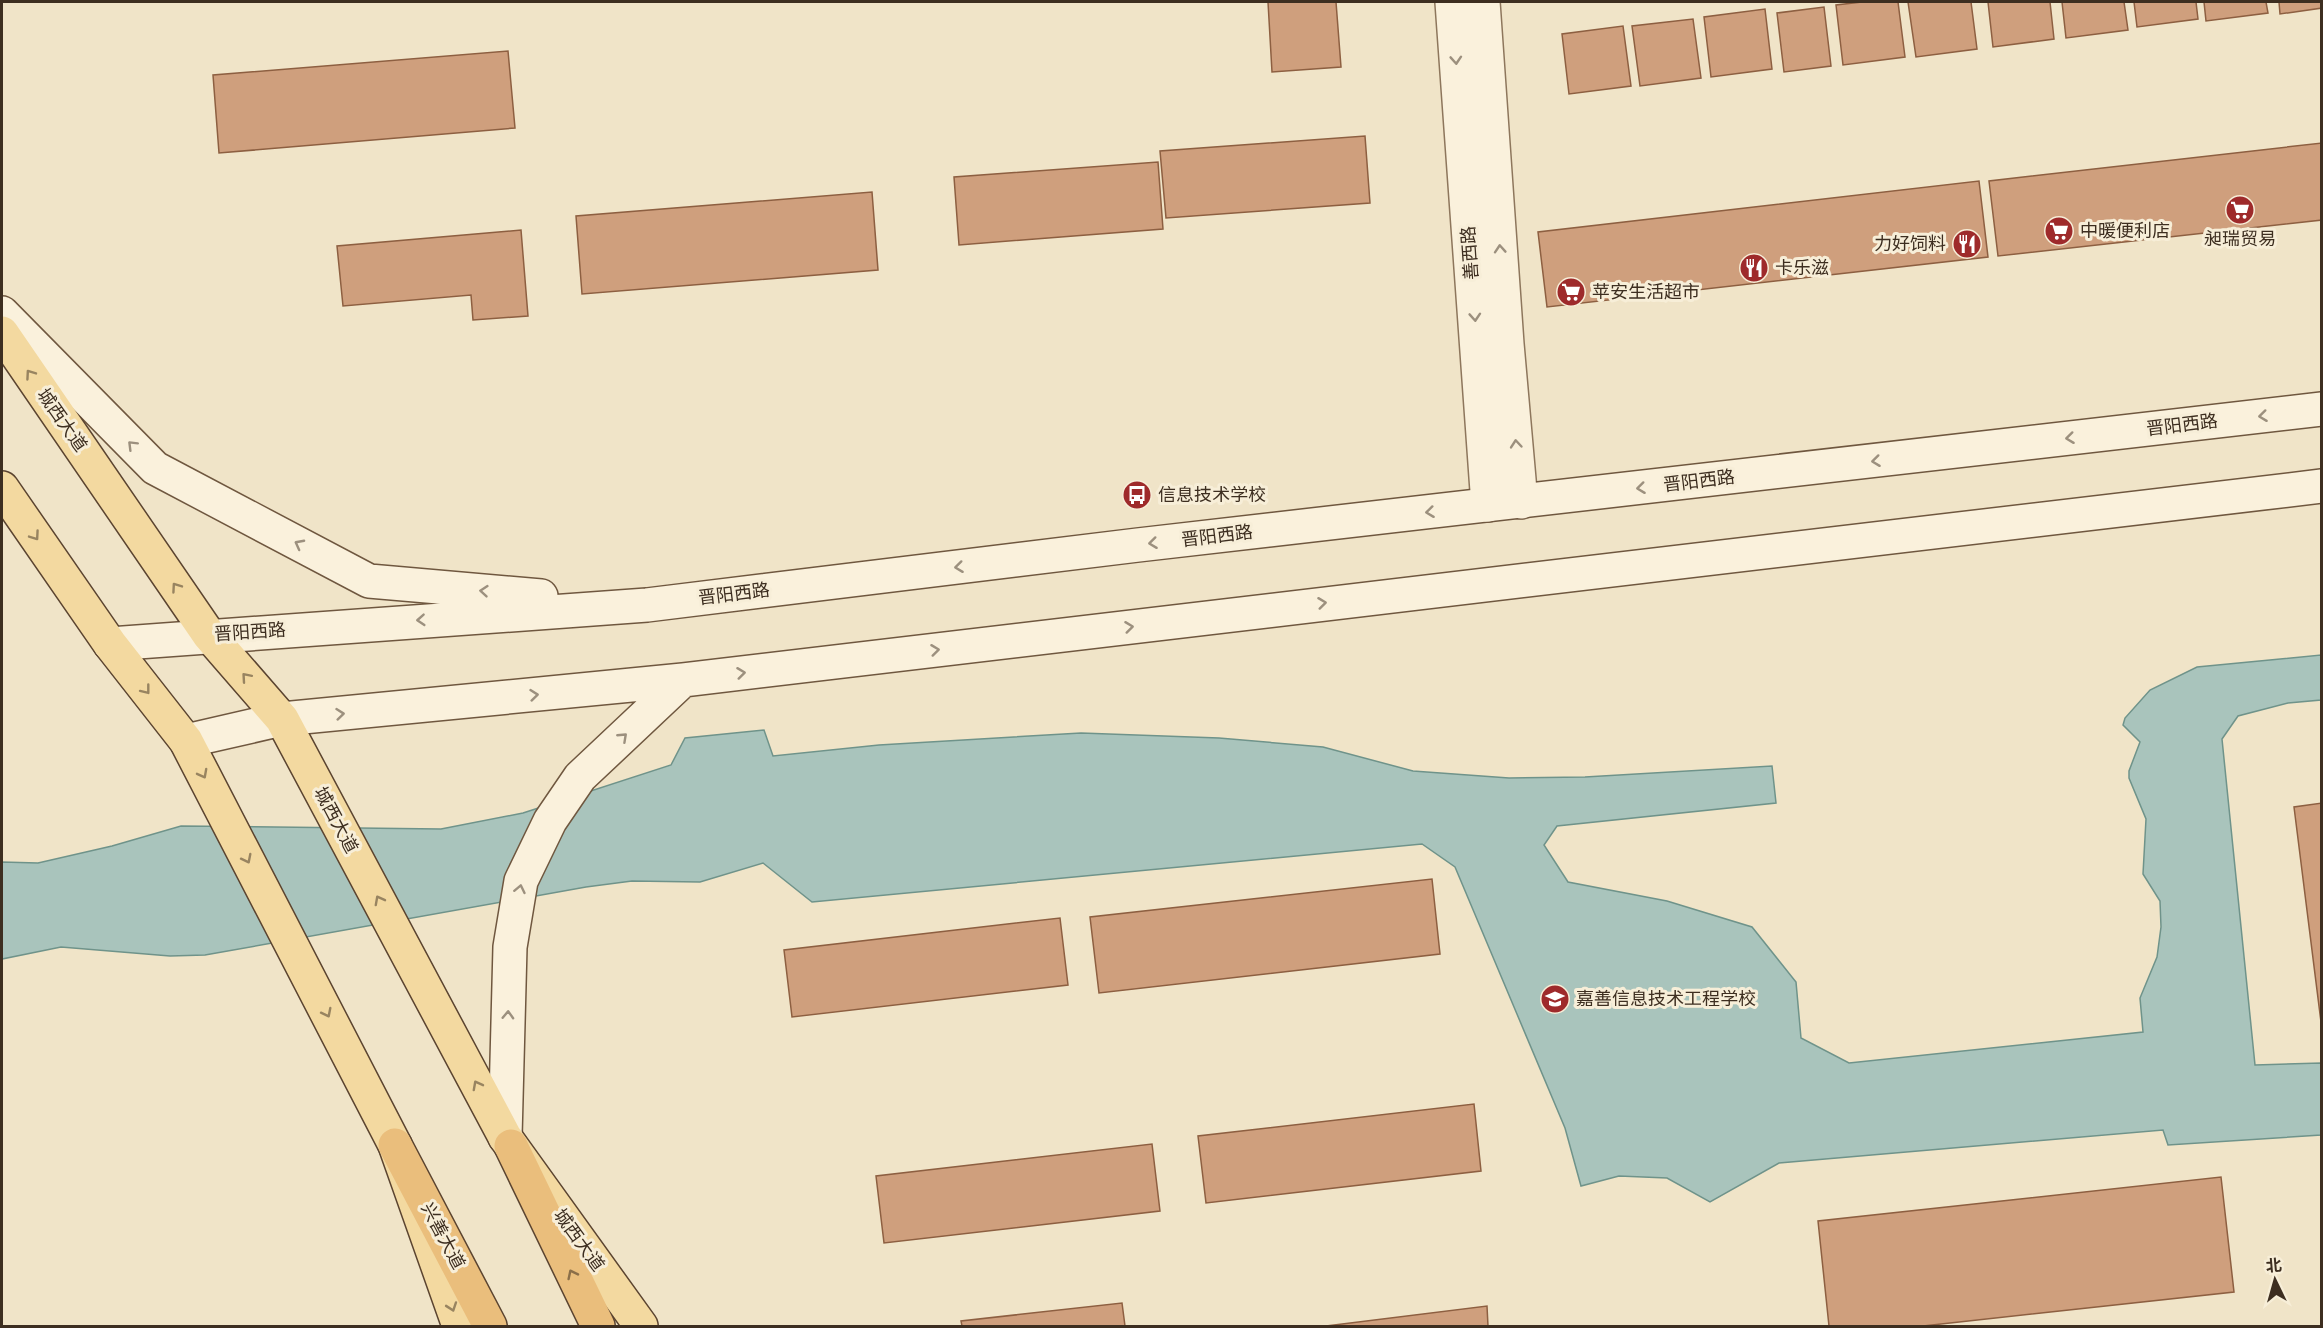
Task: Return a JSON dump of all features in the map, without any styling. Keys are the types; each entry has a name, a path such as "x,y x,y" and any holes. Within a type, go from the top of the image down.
{"highway":[{"path":"508,1141 598,1326"},
{"name":"兴善大道","path":"395,1145 490,1326"}],"main road":[{"name":"善西路","path":"1452,2 1488,505"},
{"name":"善西路","path":"1483,2 1507,344 1521,502"},
{"path":"2,313 155,468 369,581 647,605"},
{"name":"城西大道","path":"2,333 209,635 282,720 508,1141 641,1326"},
{"name":"晋阳西路","path":"110,644 209,635 647,605 2322,409"},
{"path":"186,741 282,720 683,680 2322,486"},
{"path":"2,488 110,644 186,741 395,1145 459,1326"},
{"path":"508,1141 510,946 521,881 550,821 580,777 683,680"}],"water":[{"path":"2321,655 2321,700 2288,703 2238,716 2222,739 2255,1065 2321,1063 2321,1135 2168,1145 2163,1130 1779,1163 1710,1202 1667,1178 1619,1176 1581,1186 1565,1128 1455,867 1422,844 812,902 763,863 700,882 632,881 586,887 205,955 170,956 61,947 2,959 2,862 38,863 112,846 181,826 441,829 523,813 671,765 685,738 764,730 773,756 879,745 1081,733 1219,738 1323,747 1413,771 1509,778 1585,777 1772,766 1776,803 1557,826 1544,845 1568,882 1667,901 1752,927 1796,982 1801,1038 1849,1063 2143,1032 2140,998 2157,957 2161,927 2160,901 2143,874 2146,819 2129,778 2129,771 2140,742 2123,725 2125,718 2150,690 2197,667"}],"building":[{"path":"1268,2 1336,2 1341,67 1272,72"},
{"path":"1898,2 1905,57 1843,65 1836,5"},
{"path":"1908,2 1971,2 1977,49 1916,57"},
{"path":"1988,2 2050,2 2054,39 1993,47"},
{"path":"2062,2 2124,2 2128,30 2066,38"},
{"path":"2134,2 2196,2 2198,19 2137,27"},
{"path":"2204,2 2266,2 2268,13 2206,21"},
{"path":"2279,2 2322,2 2322,8 2280,14"},
{"path":"1824,7 1831,66 1784,72 1777,13"},
{"path":"1765,9 1772,69 1711,77 1704,17"},
{"path":"1693,19 1701,78 1640,86 1632,26"},
{"path":"1623,26 1631,86 1569,94 1562,34"},
{"path":"508,51 515,128 219,153 213,75"},
{"path":"1365,136 1370,203 1166,218 1160,151"},
{"path":"2322,143 2322,220 1998,256 1989,181"},
{"path":"1158,162 1163,229 959,245 954,177"},
{"path":"1979,181 1988,257 1547,307 1538,232"},
{"path":"872,192 878,270 582,294 576,216"},
{"path":"521,230 528,316 473,320 471,295 343,306 337,246"},
{"path":"2322,803 2322,1030 2294,807"},
{"path":"1432,879 1440,954 1099,993 1090,917"},
{"path":"1060,918 1068,985 792,1017 784,950"},
{"path":"1474,1104 1481,1171 1206,1203 1198,1136"},
{"path":"1152,1144 1160,1211 884,1243 876,1176"},
{"path":"2221,1177 2234,1292 1923,1326 1829,1326 1818,1221"},
{"path":"1122,1303 1125,1326 962,1326 961,1321"},
{"path":"1487,1306 1488,1326 1326,1326"}],"place":[{"name":"昶瑞贸易","path":"2240,210"},
{"name":"中暖便利店","path":"2059,231"},
{"name":"力好饲料","path":"1967,244"},
{"name":"卡乐滋","path":"1754,268"},
{"name":"苹安生活超市","path":"1571,292"},
{"name":"信息技术学校","path":"1137,495"},
{"name":"嘉善信息技术工程学校","path":"1555,999"}]}
